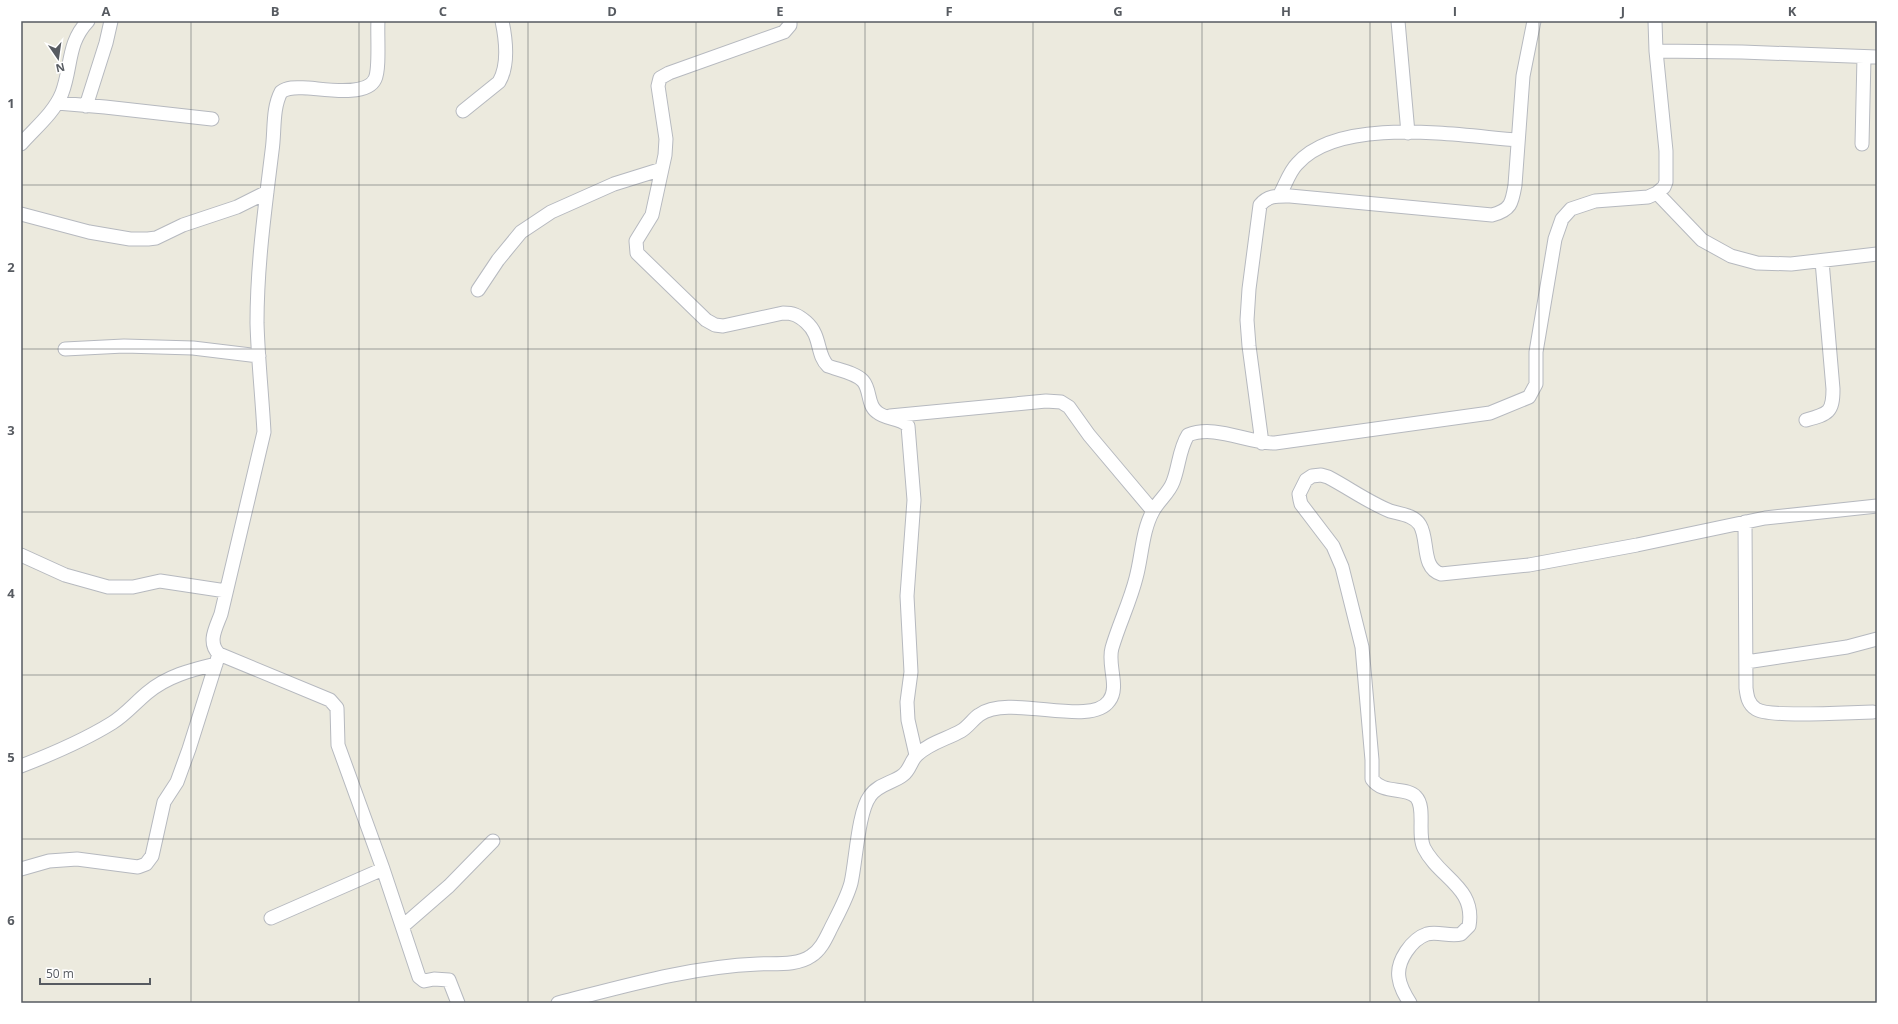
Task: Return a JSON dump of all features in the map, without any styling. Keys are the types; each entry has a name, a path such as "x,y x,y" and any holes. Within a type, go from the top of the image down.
{"street":[{"path":"21,144 57,103 62,93 68,73 74,42 88,21"},
{"path":"86,106 106,43 111,21"},
{"path":"21,868 49,861 77,859 138,867 149,861 152,856 164,802 177,782 218,659 214,646 213,635 221,614 240,528 263,439 257,322 262,224 277,103 281,92 294,88 357,90 365,89 372,84 376,79 378,21"},
{"path":"463,111 499,82 503,76 505,66 505,33 502,21"},
{"path":"790,21 790,25 784,32 669,73 660,78 658,86 666,139 662,169 652,215 636,241 636,253 706,320 716,325 723,326 783,313 792,313 800,316 816,333 824,363 862,380 866,386 872,408 878,414 906,423 908,426 914,500 907,596 911,672 907,702 908,720 916,755"},
{"path":"1398,21 1408,133"},
{"path":"1262,443 1247,320 1249,289 1260,206 1269,198 1280,196 1492,215 1502,212 1509,207 1513,199 1523,76 1534,21"},
{"path":"558,1003 674,973 721,966 790,962 807,959 814,954 827,936 850,885 863,811 867,801 871,794 878,788 905,773 916,755 930,746 964,729 980,714 994,709 1012,707 1083,712 1099,709 1110,701 1114,689 1110,658 1111,650 1128,606 1137,576 1144,535 1153,511 1172,484 1184,443 1188,435 1203,431 1262,443 1275,442 1490,413 1529,397 1536,384 1536,352 1555,239 1562,219 1571,209 1595,201 1648,197 1657,193 1664,187 1667,174 1656,51 1655,21"},
{"path":"1656,51 1742,52 1871,57 1862,144"},
{"path":"57,103 212,119"},
{"path":"1280,196 1297,164 1312,152 1349,136 1382,132 1518,140"},
{"path":"478,290 498,260 521,232 551,212 614,184 662,169"},
{"path":"21,214 89,232 130,239 148,239 156,238 183,225 237,207 267,192"},
{"path":"1657,193 1702,240 1731,256 1757,263 1791,264 1877,254"},
{"path":"1806,420 1823,416 1831,409 1833,404 1834,389 1822,260"},
{"path":"65,349 124,346 193,348 259,356"},
{"path":"886,416 1046,401 1061,402 1069,408 1089,435 1153,511"},
{"path":"1410,1003 1405,996 1399,977 1406,952 1412,943 1427,934 1461,934 1469,926 1469,904 1465,895 1436,865 1423,847 1420,836 1419,804 1416,796 1385,789 1372,779 1372,760 1362,647 1342,567 1333,546 1301,504 1299,494 1306,480 1312,476 1321,475 1328,477 1373,504 1414,519 1421,528 1430,566 1436,572 1441,574 1529,565 1637,545 1765,518 1877,506"},
{"path":"1745,522 1746,688 1750,704 1757,710 1774,714 1873,712"},
{"path":"21,554 65,575 108,586 130,587 160,581 226,591"},
{"path":"1746,662 1847,647 1877,639"},
{"path":"21,766 58,752 114,723 147,693 163,682 218,659 330,700 338,708 338,745 403,926 420,980 449,980 458,1003"},
{"path":"403,926 449,886 493,841"},
{"path":"270,918 383,869"}]}
